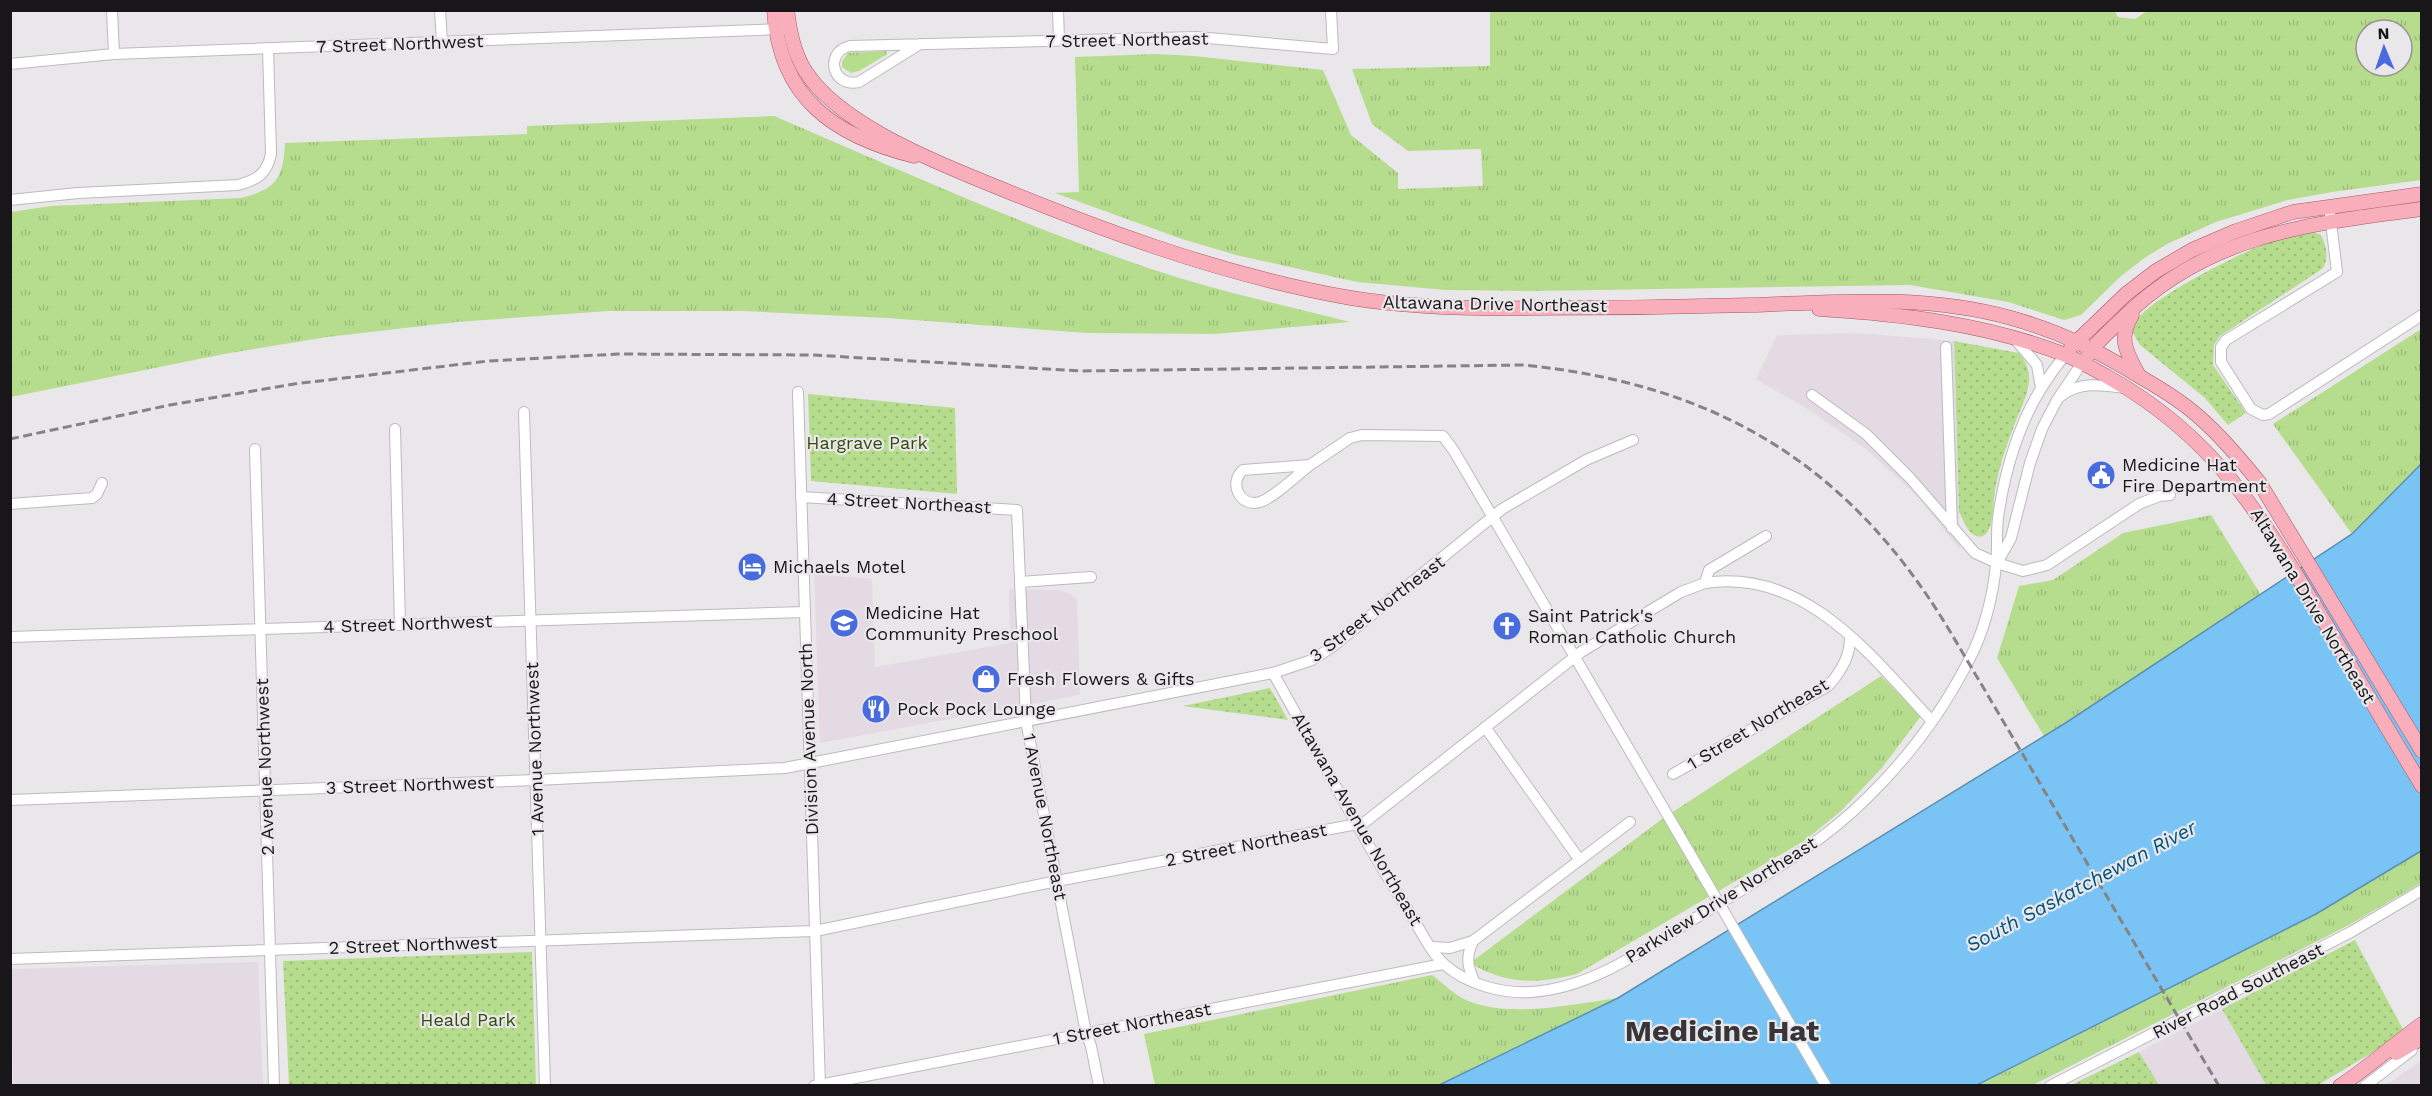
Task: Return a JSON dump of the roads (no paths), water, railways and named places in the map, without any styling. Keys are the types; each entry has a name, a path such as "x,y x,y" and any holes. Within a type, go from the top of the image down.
{"main road":[{"path":"774,10 775,29"},
{"path":"787,10 790,29"},
{"name":"Altawana Drive Northeast","path":"775,29 784,64 802,94 825,117 870,143 936,162 1041,205 1169,251 1269,281 1353,298 1433,306 1524,308 1904,300 1959,306 2011,318 2076,340 2139,376 2195,413 2228,445 2259,482 2421,752"},
{"name":"Altawana Drive Northeast","path":"790,29 799,58 818,88 844,111 936,162"},
{"name":"Parkview Drive Northeast","path":"2065,355 2076,340 2126,294 2156,271 2192,250 2236,231 2293,212 2421,194"},
{"name":"Parkview Drive Northeast","path":"2082,363 2093,348 2138,303 2175,274 2208,257 2247,242 2331,222 2421,209"},
{"path":"2138,303 2125,326 2123,340 2139,376"},
{"name":"Altawana Drive Northeast","path":"1754,304 1902,317 2014,338 2082,363 2155,407 2214,459 2271,532 2421,786"},
{"path":"2340,1086 2367,1068 2421,1024"},
{"path":"2367,1068 2421,1040"}],"street":[{"path":"112,10 114,54"},
{"path":"441,10 442,42"},
{"path":"1058,10 1059,40"},
{"name":"7 Street Northeast","path":"920,44 859,82 847,83 838,77 833,67 836,56 845,48 920,44 1197,37 1333,49 1331,10"},
{"name":"7 Street Northwest","path":"10,64 114,54 790,29"},
{"path":"10,200 78,193 237,185 252,181 263,174 269,165 271,154 268,48"},
{"path":"2329,206 2337,272 2226,340 2221,347 2221,362 2251,409 2263,415 2269,414 2421,315"},
{"path":"2014,338 2037,365 2041,388"},
{"path":"1946,347 1952,528"},
{"name":"Parkview Drive Northeast","path":"1443,964 1474,981 1498,989 1531,993 1575,984 1621,962 1777,869 1814,843 1867,798 1932,721 1962,674 1978,639 1997,563 1998,514 2010,461 2024,423 2041,388 2065,355"},
{"name":"Parkview Drive Northeast","path":"1997,563 2011,538 2030,463 2042,429 2056,400 2082,363"},
{"path":"2056,400 2068,390 2080,386 2095,384 2128,389"},
{"name":"Division Avenue North","path":"798,392 820,1085"},
{"path":"1812,395 1866,434 1910,478 1975,553 2023,571 2048,565 2139,504 2159,496 2170,495"},
{"name":"1 Avenue Northwest","path":"524,412 545,1086"},
{"path":"394,429 400,625"},
{"path":"1310,465 1243,470 1235,481 1240,497 1253,504 1263,501 1350,438 1362,435 1443,436 1454,451 1826,1086"},
{"name":"3 Street Northeast","path":"809,764 1273,673 1312,660 1502,509 1586,460 1633,440"},
{"name":"2 Avenue Northwest","path":"255,449 274,1086"},
{"path":"10,504 92,498 98,494 102,483"},
{"name":"4 Street Northeast","path":"801,497 1017,510"},
{"name":"1 Avenue Northeast","path":"1017,510 1026,721 1086,1033 1099,1086"},
{"name":"2 Street Northeast","path":"815,931 1057,881 1365,822 1574,657 1681,592 1705,583 1709,570 1766,536"},
{"path":"1020,582 1090,577"},
{"path":"1705,583 1746,582 1776,589 1836,622 1932,721"},
{"name":"4 Street Northwest","path":"10,637 805,612"},
{"name":"1 Street Northeast","path":"1673,774 1827,686 1842,669 1850,648 1850,638"},
{"name":"Altawana Avenue Northeast","path":"1273,673 1357,824 1443,964"},
{"path":"1485,727 1579,859"},
{"name":"3 Street Northwest","path":"10,800 764,770 809,764"},
{"path":"1432,947 1450,948 1473,941 1630,822"},
{"name":"River Road Southeast","path":"2050,1086 2341,938 2421,890"},
{"name":"2 Street Northwest","path":"10,958 815,931"},
{"path":"1473,941 1468,952 1467,964 1474,981"},
{"name":"1 Street Northeast","path":"814,1086 1443,964"},
{"path":"2365,1086 2421,1040"}],"water":[{"name":"South Saskatchewan River","path":"2421,464 2421,851 2316,914 1977,1085 1437,1086 1618,998 2067,722 2352,534"}],"railway":[{"path":"10,439 170,405 294,384 488,361 618,354 813,355 1081,371 1523,365 1592,375 1656,391 1715,413 1770,442 1820,477 1866,520 1909,570 1948,628 2219,1086"}],"place":[{"name":"Medicine Hat Fire Department","path":"2101,475"},
{"name":"Michaels Motel","path":"752,567"},
{"name":"Medicine Hat Community Preschool","path":"844,623"},
{"name":"Saint Patrick's Roman Catholic Church","path":"1507,626"},
{"name":"Fresh Flowers & Gifts","path":"986,679"},
{"name":"Pock Pock Lounge","path":"876,709"}],"district":[{"name":"Medicine Hat","path":"1722,1031"}],"park label":[{"name":"Hargrave Park","path":"867,443"},
{"name":"Heald Park","path":"468,1020"}]}
